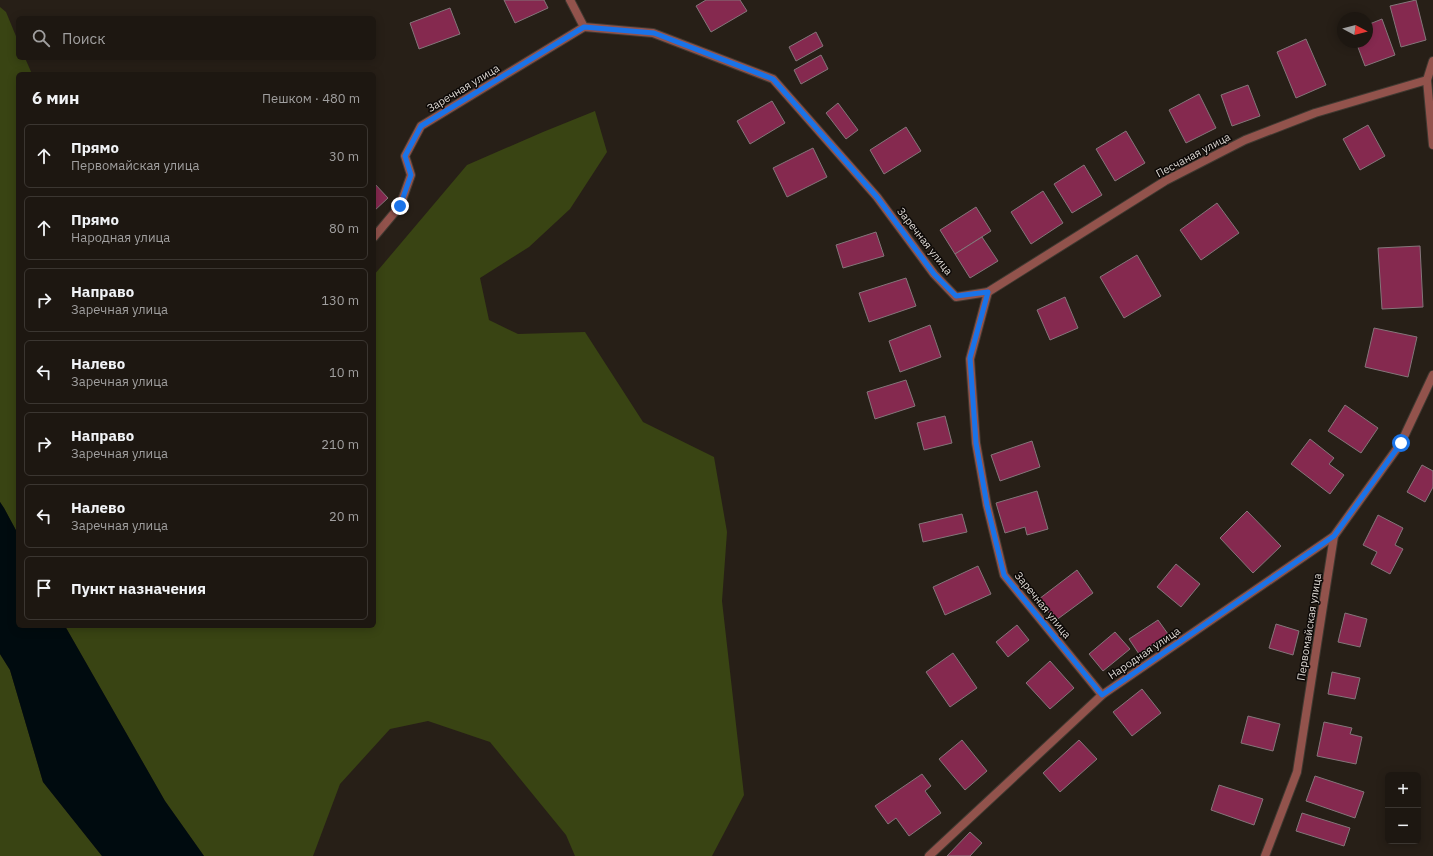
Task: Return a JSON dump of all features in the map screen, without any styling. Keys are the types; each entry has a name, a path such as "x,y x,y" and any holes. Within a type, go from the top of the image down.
{"street":[{"path":"570,0 584,27"},
{"name":"Заречная улица","path":"376,235 400,206 411,175 405,156 421,126 584,27 654,33 773,79 877,197 934,274 956,296 988,292 970,358 976,443 987,505 1004,575 1102,695"},
{"path":"1433,61 1427,80 1433,145"},
{"name":"Песчаная улица","path":"988,292 1165,181 1245,140 1315,113 1427,80"},
{"name":"Первомайская улица","path":"1265,856 1297,772 1334,536 1401,443 1433,375"},
{"name":"Народная улица","path":"929,856 1102,695 1334,536"}],"green space":[{"path":"0,7 6,12 16,36 16,60 26,60 31,72 16,72 16,530 0,502"},
{"path":"595,111 607,152 570,209 529,247 480,278 489,320 518,334 585,332 643,422 714,457 727,532 722,601 744,795 712,856 575,856 566,835 490,742 428,721 390,729 340,784 313,856 204,856 165,801 66,628 376,628 376,273 467,165"},
{"path":"0,654 10,670 43,782 102,856 0,856"}],"shaded area":[{"path":"0,502 16,530 16,628 66,628 165,801 204,856 102,856 43,782 10,670 0,654"}],"building":[{"path":"504,0 544,0 548,8 515,23"},
{"path":"706,0 740,0 747,11 711,32 696,6"},
{"path":"1416,0 1426,40 1401,47 1390,6"},
{"path":"450,8 460,34 419,49 410,23"},
{"path":"1382,19 1395,55 1365,66 1358,48 1373,48 1373,23"},
{"path":"816,32 823,46 796,61 789,47"},
{"path":"1306,39 1326,85 1296,98 1277,52"},
{"path":"821,55 828,69 801,84 794,70"},
{"path":"1248,85 1260,116 1232,126 1221,95"},
{"path":"1199,94 1216,128 1186,143 1169,110"},
{"path":"772,101 785,123 750,144 737,121"},
{"path":"838,103 858,130 846,139 826,113"},
{"path":"1368,125 1385,156 1360,170 1343,139"},
{"path":"906,127 921,151 884,174 870,150"},
{"path":"1126,131 1145,163 1115,181 1096,149"},
{"path":"813,148 827,177 787,197 773,168"},
{"path":"1084,165 1102,195 1072,213 1054,184"},
{"path":"376,185 388,198 376,209"},
{"path":"1043,191 1063,223 1031,244 1011,212"},
{"path":"1217,203 1239,233 1201,260 1180,230"},
{"path":"976,207 991,231 955,254 940,230"},
{"path":"876,232 884,256 843,268 836,245"},
{"path":"982,237 998,261 970,278 955,254"},
{"path":"1420,246 1423,307 1382,309 1378,248"},
{"path":"1137,255 1161,296 1124,318 1100,277"},
{"path":"906,278 916,306 869,322 859,293"},
{"path":"1065,297 1078,328 1050,340 1037,310"},
{"path":"930,325 941,357 900,372 889,341"},
{"path":"1374,328 1417,337 1408,377 1365,367"},
{"path":"906,380 915,406 875,419 867,392"},
{"path":"1345,405 1378,428 1361,453 1328,431"},
{"path":"945,416 952,443 924,450 917,423"},
{"path":"1310,439 1334,458 1329,464 1344,475 1330,494 1291,464"},
{"path":"1032,441 1040,467 1000,481 991,455"},
{"path":"1422,465 1433,471 1433,487 1425,502 1407,492"},
{"path":"1037,491 1048,529 1027,535 1025,527 1005,533 996,503"},
{"path":"1247,511 1281,546 1253,573 1220,538"},
{"path":"962,514 967,532 923,542 919,524"},
{"path":"1378,515 1403,528 1395,545 1403,549 1390,574 1371,564 1377,552 1363,545"},
{"path":"1176,564 1200,584 1181,607 1157,587"},
{"path":"978,566 991,594 945,615 933,587"},
{"path":"1077,570 1093,593 1055,621 1039,599"},
{"path":"1345,613 1367,619 1360,647 1338,642"},
{"path":"1158,620 1168,634 1139,654 1129,639"},
{"path":"1276,624 1299,631 1293,655 1269,648"},
{"path":"1017,625 1029,640 1008,657 996,642"},
{"path":"1115,632 1130,649 1103,671 1089,654"},
{"path":"953,653 977,688 950,707 926,672"},
{"path":"1050,661 1074,688 1050,709 1026,683"},
{"path":"1332,672 1360,678 1355,699 1328,694"},
{"path":"1142,689 1161,713 1132,736 1113,712"},
{"path":"1248,716 1280,724 1273,751 1241,743"},
{"path":"1324,722 1352,728 1350,734 1362,737 1356,764 1317,756"},
{"path":"962,740 987,771 965,790 939,759"},
{"path":"1079,740 1097,759 1060,792 1043,773"},
{"path":"922,774 931,786 925,791 941,813 909,836 896,818 888,824 875,806"},
{"path":"1315,776 1364,792 1355,818 1306,801"},
{"path":"1219,785 1263,799 1254,825 1211,810"},
{"path":"1302,813 1350,828 1344,846 1296,831"},
{"path":"970,832 982,843 970,856 947,856"}],"route":[{"path":"400,206 411,175 405,156 421,126 584,27 654,33 773,79 877,197 934,274 956,296 988,292 970,358 976,443 987,505 1004,575 1102,695 1334,536 1401,443"}]}
